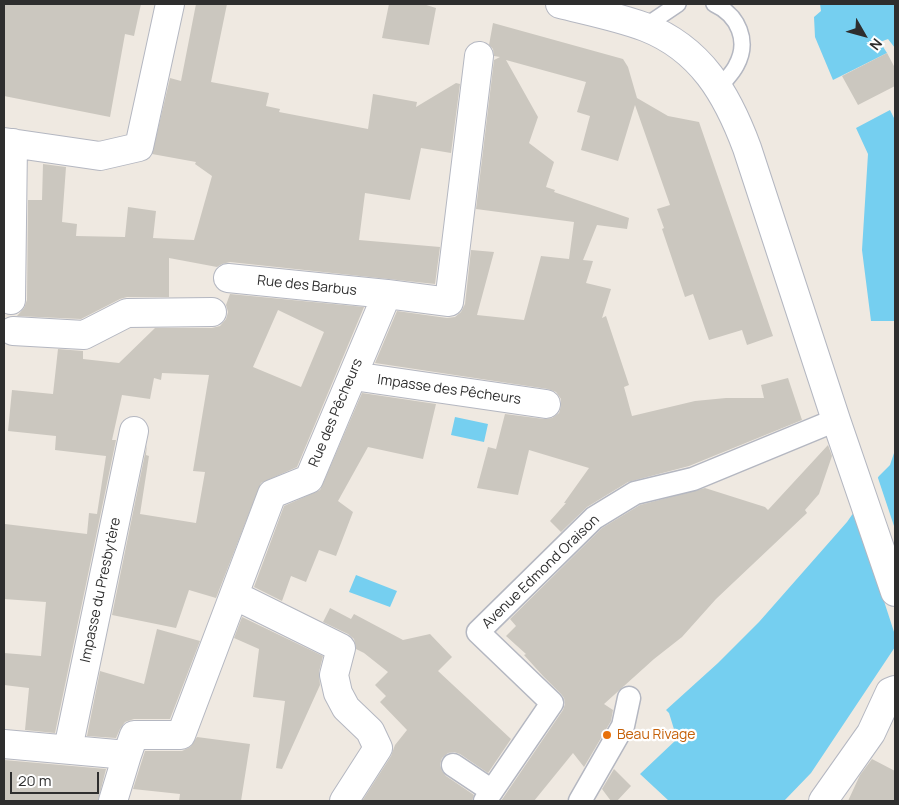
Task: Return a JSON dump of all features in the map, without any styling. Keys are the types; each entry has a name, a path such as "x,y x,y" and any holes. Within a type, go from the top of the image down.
{"street":[{"path":"11,300 9,142 100,156 140,147 170,4"},
{"path":"560,4 644,27 669,39 688,52 706,69 719,88 736,118 747,148 836,420 895,592"},
{"path":"387,294 449,302 479,56"},
{"name":"Rue des Barbus","path":"228,278 387,294"},
{"name":"Rue des Pêcheurs","path":"127,755 134,735 181,735 272,494 309,479 387,294"},
{"path":"13,331 84,335 127,312 212,312"},
{"name":"Impasse des Pêcheurs","path":"353,376 546,404"},
{"name":"Avenue Edmond Oraison","path":"488,796 552,703 478,632 594,518 635,493 693,478 836,420"},
{"name":"Impasse du Presbytère","path":"68,749 134,431"},
{"path":"234,594 341,648 334,675 338,693 346,708 370,731 378,748 344,801"},
{"path":"824,801 871,733 890,692 895,690"},
{"path":"580,801 623,726 629,698"},
{"path":"4,744 127,755 113,801"},
{"path":"453,765 488,796"}],"lane":[{"path":"644,27 678,4"},
{"path":"714,4 725,9 735,20 740,32 741,49 736,66 719,88"}],"water":[{"path":"820,4 895,4 895,48 888,39 880,42 887,53 833,80 815,37 814,17 821,11"},
{"path":"890,110 895,120 895,321 871,321 862,250 868,154 856,128"},
{"path":"455,417 488,424 484,442 451,435"},
{"path":"895,450 895,647 811,773 784,801 669,801 640,774 677,739 669,713 666,710 718,663 759,622 847,522 879,476 890,465"},
{"path":"356,575 397,591 390,607 349,592"}],"pier":[{"path":"877,475 895,529 895,635 853,510"}],"building":[{"path":"4,4 141,4 134,36 125,34 110,117 4,96"},
{"path":"196,4 227,4 211,82 269,93 266,106 280,109 279,112 368,129 373,94 417,102 416,107 456,83 460,84 451,153 421,148 410,200 365,193 359,240 440,247 435,284 230,262 217,267 169,258 169,297 127,297 81,319 17,316 24,308 27,300 28,200 42,200 43,164 66,167 62,222 77,224 76,236 125,237 128,207 156,211 153,238 194,240 212,176 195,164 196,162 152,154 170,78 181,81"},
{"path":"389,4 423,4 436,8 429,45 382,38"},
{"path":"493,23 623,59 628,67 637,98 668,116 699,122 773,336 747,345 742,330 709,340 693,294 685,297 657,209 670,205 635,105 618,161 581,150 590,116 577,112 586,82 506,60 538,117 529,143 554,162 546,187 555,190 554,192 629,218 627,229 597,225 583,260 593,261 586,283 611,289 602,318 606,316 629,385 624,387 632,416 695,401 726,398 764,398 761,385 788,378 802,420 689,466 628,482 587,507 561,532 550,521 566,503 564,503 589,468 529,450 518,495 477,488 488,447 496,449 505,414 544,419 552,418 559,413 561,406 561,399 556,392 548,389 375,363 397,311 447,318 455,317 461,312 465,304 471,250 494,252 477,315 524,320 541,256 569,259 574,222 476,209 494,60 500,57 494,56 493,49 489,45"},
{"path":"887,53 895,68 895,86 858,105 842,76"},
{"path":"230,294 364,307 297,467 261,483 216,598 189,590 176,628 112,615 147,444 146,455 149,456 140,514 196,523 205,472 193,471 209,375 162,373 161,380 154,378 150,399 122,395 112,440 116,440 55,733 25,730 29,688 4,685 4,653 41,656 46,602 4,599 5,524 87,534 89,513 97,514 106,456 55,450 56,436 8,431 12,390 53,394 58,349 83,351 83,359 119,363 155,328 212,328 220,326 226,319 228,312 226,305","holes":["278,310 324,332 301,387 253,367"]},
{"path":"362,393 436,404 423,459 368,447 338,501 353,512 336,556 319,550 306,582 291,576 282,601 254,587 284,506 320,490"},
{"path":"828,445 832,456 819,494 805,510 807,513 716,599 682,637 654,659 604,704 613,710 611,721 584,767 573,753 534,801 501,801 563,710 565,704 561,694 524,655 526,654 506,636 516,626 510,619 602,528 640,505 705,488 765,507 768,510"},
{"path":"330,608 351,619 354,614 403,640 430,634 452,657 438,671 511,739 488,773 454,752 448,753 442,758 440,765 442,771 446,776 474,795 472,801 362,801 391,756 395,745 407,730 380,702 386,696 375,685 388,672 356,649 354,639 348,634 323,622"},
{"path":"242,617 323,656 319,672 320,685 282,769 276,768 285,701 253,697 259,649 234,638"},
{"path":"157,629 200,641 170,719 134,719 125,722 116,738 87,736 100,671 144,684"},
{"path":"197,737 250,744 241,801 179,801 180,794 133,789 145,751 182,751 190,747"},
{"path":"872,759 895,771 895,801 848,801 860,775"},
{"path":"4,760 106,769 98,801 4,801"},
{"path":"614,769 631,786 617,801 611,801 602,789"}],"place":[{"name":"Beau Rivage","path":"607,735"}]}
